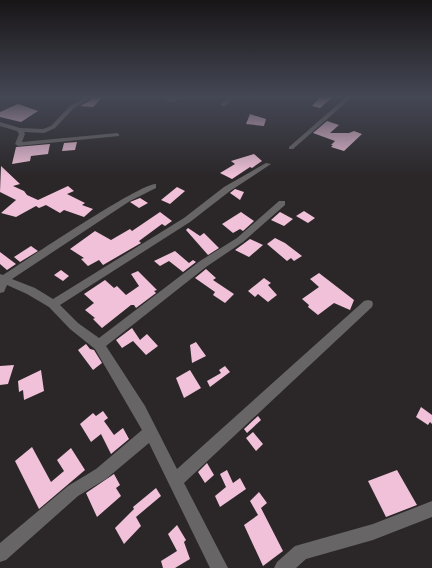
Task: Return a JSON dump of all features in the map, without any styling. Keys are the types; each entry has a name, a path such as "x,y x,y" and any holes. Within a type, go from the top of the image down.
{"street":[{"path":"0,124 20,130 48,129 55,123"},
{"path":"291,148 320,123"},
{"path":"20,130 22,134 18,144 117,135"},
{"path":"53,304 187,220 227,189 268,164"},
{"path":"1,282 127,199 153,186"},
{"path":"99,345 203,264 240,240 282,202"},
{"path":"1,282 31,291 53,304 74,326 99,345 140,411 219,568"},
{"path":"175,481 368,304"},
{"path":"0,554 74,491 101,474 151,432"},
{"path":"283,568 301,552 373,532 432,509"}],"building":[{"path":"247,123 265,123 264,126 246,124"},
{"path":"325,123 332,123 339,125 330,133 349,133 354,131 362,134 344,151 331,147 335,141 313,133"},
{"path":"77,142 75,150 62,151 64,143"},
{"path":"50,144 48,154 31,156 30,161 12,164 16,147"},
{"path":"254,154 262,161 252,168 250,167 232,179 220,173 235,164 231,161"},
{"path":"1,166 20,184 13,186 24,191 27,195 38,200 68,186 74,191 67,194 85,203 82,205 93,209 84,217 64,210 60,213 46,205 39,208 36,206 16,217 1,213 16,200 0,192"},
{"path":"177,187 185,191 170,204 161,200"},
{"path":"235,189 244,192 240,200 230,193"},
{"path":"140,198 148,203 139,208 130,202"},
{"path":"304,211 315,218 308,223 296,216"},
{"path":"160,212 172,221 165,226 162,224 139,241 141,243 103,265 99,260 88,266 81,259 84,258 70,249 95,231 111,240 130,229 132,231"},
{"path":"241,212 254,221 243,231 240,229 233,233 222,224"},
{"path":"280,212 293,219 284,226 271,220"},
{"path":"188,228 200,236 204,233 219,248 208,255 186,230"},
{"path":"275,238 285,243 302,256 294,261 291,258 287,261 267,244"},
{"path":"250,239 263,245 249,257 235,250"},
{"path":"31,246 38,251 20,262 14,257"},
{"path":"175,251 189,263 193,260 196,262 183,272 169,261 160,266 154,261"},
{"path":"0,252 16,264 7,270 0,264"},
{"path":"206,269 216,278 213,280 234,294 225,303 213,295 215,292 195,278"},
{"path":"61,270 69,276 63,281 54,275"},
{"path":"138,271 157,290 154,291 156,293 136,308 134,305 131,305 102,328 93,319 95,318 85,310 94,303 84,294 105,280 114,288 117,286 126,295 139,286 131,274"},
{"path":"319,273 354,300 350,310 334,303 318,315 308,307 309,305 302,299 319,287 310,279"},
{"path":"264,278 271,283 268,285 277,295 268,302 258,294 255,297 248,291"},
{"path":"132,328 140,340 147,334 158,346 146,355 133,341 122,348 116,340"},
{"path":"196,342 206,356 192,363 190,345"},
{"path":"86,344 90,349 94,350 102,363 93,370 78,350"},
{"path":"14,365 8,384 0,385 0,366"},
{"path":"225,366 230,372 210,387 207,381 221,373 219,370"},
{"path":"41,370 44,391 24,400 23,390 19,392 18,381"},
{"path":"190,370 201,388 184,398 176,378"},
{"path":"421,407 432,415 432,424 430,422 428,425 416,417"},
{"path":"103,411 108,418 104,421 114,435 123,428 129,439 111,454 101,434 91,442 80,424 93,413 96,416"},
{"path":"258,416 261,420 247,433 244,429"},
{"path":"253,432 263,444 256,451 246,438"},
{"path":"32,447 51,482 64,471 57,460 71,448 85,470 39,509 15,461"},
{"path":"207,463 214,475 205,483 198,472"},
{"path":"227,470 233,483 240,478 246,489 220,507 215,496 226,487 220,474"},
{"path":"397,470 417,505 386,517 368,481"},
{"path":"114,474 120,485 116,488 121,496 97,517 86,493"},
{"path":"156,488 161,496 136,517 141,526 124,544 115,528 134,509 133,507"},
{"path":"259,492 267,503 261,508 283,551 263,566 244,525 258,515 250,501"},
{"path":"177,525 186,540 184,542 190,559 175,568 163,568 161,561 177,551 168,534"}]}
